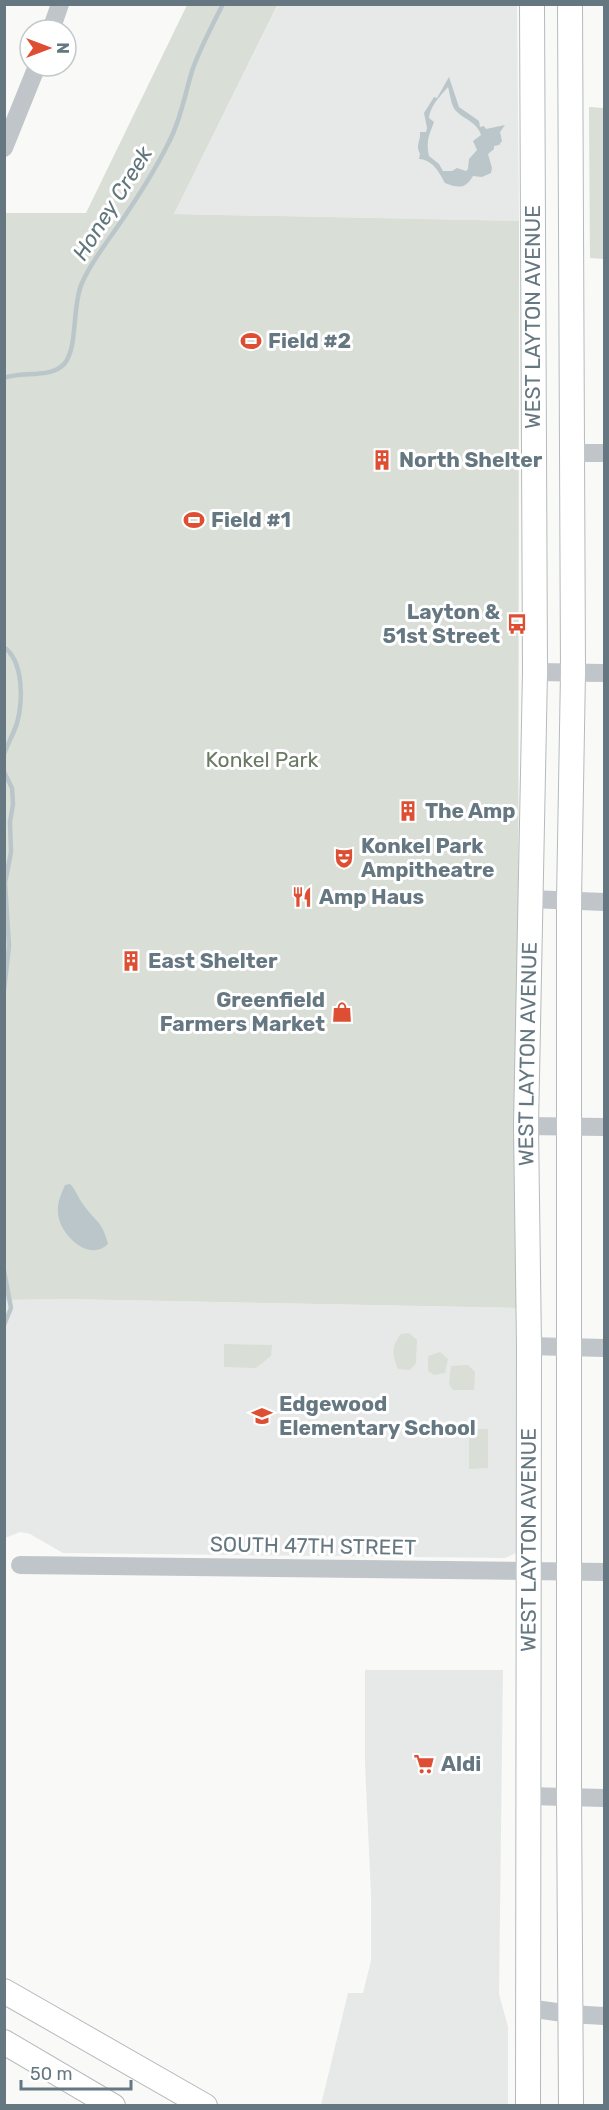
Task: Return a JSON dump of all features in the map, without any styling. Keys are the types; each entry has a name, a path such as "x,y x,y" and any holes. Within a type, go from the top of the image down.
{"main road":[{"name":"WEST LAYTON AVENUE","path":"527,2099 529,1346 526,1126 535,672 532,4"},
{"name":"WEST LAYTON AVENUE","path":"570,4 573,672 569,901 571,2106"},
{"path":"4,1991 205,2106"},
{"path":"4,2042 113,2106"}],"street":[{"path":"4,148 32,78"},
{"path":"572,453 604,453"},
{"path":"535,672 604,673"},
{"path":"530,899 604,902"},
{"path":"526,1126 604,1127"},
{"path":"529,1346 604,1348"},
{"name":"SOUTH 47TH STREET","path":"20,1564 604,1572"},
{"path":"528,1796 604,1798"},
{"path":"528,2008 604,2016"}],"shaded area":[{"path":"278,5 517,5 519,221 174,214"},
{"path":"449,77 459,107 479,121 480,127 484,126 486,129 505,125 500,132 502,141 488,154 491,173 482,177 473,176 465,185 455,186 445,183 432,164 419,159 420,132 426,132 427,128 424,113 434,97 437,98","holes":["448,87 454,109 474,124 481,135 473,141 477,150 469,159 466,171 457,168 452,171 443,171 439,164 429,156 429,135 434,122 429,118 431,109"]},
{"path":"70,1184 103,1230 108,1244 100,1249 92,1250 76,1244 60,1221 58,1209 60,1199 65,1185"},
{"name":"Edgewood Elementary School","path":"64,1299 518,1308 521,1546 516,1553 505,1558 63,1553 30,1534 20,1532 5,1538 4,1300"},
{"path":"365,1670 503,1670 499,1994 508,2027 508,2105 321,2105 348,1993 363,1993 371,1961 371,1895 365,1763"}],"green space":[{"name":"Konkel Park","path":"278,4 174,214 519,221 518,1308 64,1299 5,1300 4,213 86,213 187,5"},
{"path":"589,107 604,108 604,259 590,258"},
{"path":"409,1333 417,1340 416,1363 410,1370 398,1369 394,1355 395,1343 401,1334"},
{"path":"224,1344 272,1345 271,1356 256,1368 224,1367"},
{"path":"440,1352 448,1359 445,1373 434,1375 428,1371 428,1356"},
{"path":"468,1365 475,1372 474,1390 453,1390 449,1384 451,1366"},
{"path":"469,1429 488,1429 488,1468 469,1469"}],"waterway":[{"name":"Honey Creek","path":"4,378 45,373 65,363 72,346 77,302 82,283 168,144 179,117 195,62 223,4"},
{"name":"Honey Creek","path":"4,647 15,662 21,693 17,723 4,754"},
{"name":"Honey Creek","path":"4,772 12,788 13,804 10,822 11,852 5,883 9,946 4,990"},
{"name":"Honey Creek","path":"4,1271 11,1308 4,1325"}],"place":[{"name":"Field #2","path":"251,341"},
{"name":"North Shelter","path":"382,460"},
{"name":"Field #1","path":"194,520"},
{"name":"Layton & 51st Street","path":"517,624"},
{"name":"The Amp","path":"408,811"},
{"name":"Konkel Park Ampitheatre","path":"344,858"},
{"name":"Amp Haus","path":"302,897"},
{"name":"East Shelter","path":"131,961"},
{"name":"Greenfield Farmers Market","path":"342,1012"},
{"name":"Edgewood Elementary School","path":"262,1416"},
{"name":"Aldi","path":"424,1764"}]}
